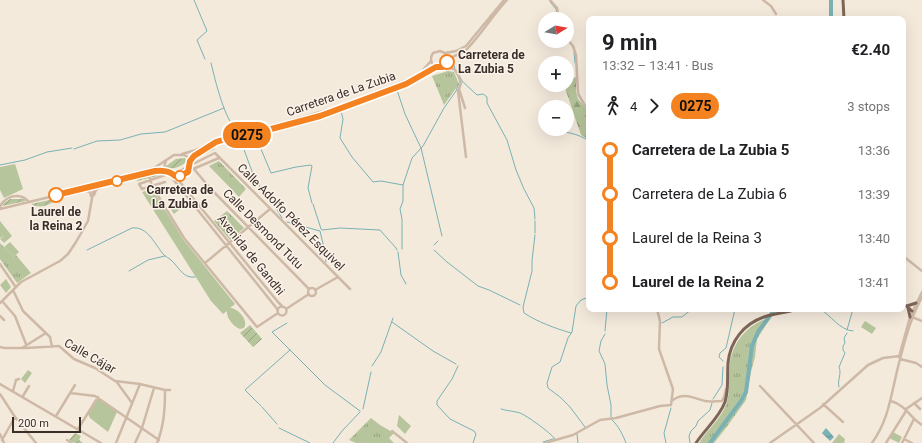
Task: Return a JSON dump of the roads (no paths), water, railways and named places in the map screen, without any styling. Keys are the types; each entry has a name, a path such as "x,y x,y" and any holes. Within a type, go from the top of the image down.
{"main road":[{"path":"843,0 844,16"},
{"path":"906,305 916,303"},
{"path":"906,305 912,311"},
{"path":"906,305 911,317"},
{"path":"696,443 721,410 725,401 728,388 728,363 732,346 740,333 757,320 785,312"}],"street":[{"path":"504,0 466,46 456,52 435,52 431,61 436,67 446,65 448,61 467,48 507,0"},
{"path":"550,0 557,12"},
{"path":"763,0 771,6 776,14"},
{"path":"574,48 576,55 578,93 586,108"},
{"path":"445,53 448,61"},
{"name":"Carretera de La Zubia","path":"182,154 196,150 225,137 280,124 337,107 407,80 420,72 431,61"},
{"path":"446,65 455,70 460,83 458,91 466,157"},
{"name":"Carretera de La Zubia","path":"189,163 198,152 213,144 229,138 252,135 298,123 337,110 406,84 436,67"},
{"path":"459,89 465,108"},
{"path":"172,173 180,172 189,163 195,163 215,153 220,158 193,169"},
{"path":"0,209 108,182 154,168 174,155 182,154 187,156 189,163 186,173 179,176 173,175 172,173 159,171 62,194"},
{"name":"Calle Adolfo Pérez Esquivel","path":"220,158 350,288"},
{"path":"166,161 164,166 167,172"},
{"name":"Calle Desmond Tutu","path":"189,163 196,173 309,289"},
{"path":"165,182 142,189 140,184 165,175 167,172"},
{"name":"Avenida de Gandhi","path":"167,172 278,312"},
{"path":"148,174 152,186 184,238 257,327 278,312 279,308 284,308 309,294 311,296 314,295 316,293 315,290"},
{"name":"Avenida de Gandhi","path":"179,176 179,181 284,308"},
{"path":"92,201 96,190 108,182"},
{"path":"26,344 15,316 1,302 15,286 32,275 60,261 68,254 88,221 94,187"},
{"path":"81,190 90,192 92,201"},
{"path":"0,209 2,203 15,196 24,197 29,202"},
{"path":"205,263 270,209"},
{"path":"906,258 922,271"},
{"path":"0,264 15,286"},
{"path":"309,294 309,289 312,288 315,290 338,276"},
{"path":"13,290 23,311 50,337 52,347"},
{"path":"872,443 883,425 891,401 912,311 922,295"},
{"path":"912,311 922,295"},
{"path":"911,317 922,295"},
{"path":"278,312 284,315 286,313 284,308"},
{"path":"544,443 573,435 600,420 616,418 639,413 660,406 671,405 673,386 659,349 660,321 658,312"},
{"path":"0,316 4,320"},
{"path":"911,317 922,321"},
{"path":"900,359 902,345 907,331"},
{"path":"21,348 46,333"},
{"name":"Calle Cájar","path":"0,347 62,348 74,359 95,368 115,381 140,384 165,391 170,390"},
{"path":"770,443 823,404 868,365 883,358 894,357 916,363 922,367"},
{"path":"0,380 2,385 101,443"},
{"path":"13,391 16,380 19,380"},
{"path":"115,381 132,403"},
{"path":"116,443 140,384"},
{"path":"56,416 75,385"},
{"path":"23,396 29,386"},
{"path":"760,386 814,443"},
{"path":"135,443 142,428 154,388"},
{"path":"672,400 679,397 689,396 711,401 723,400 726,389 728,388"},
{"path":"70,393 95,396 142,428 158,441 163,423 165,391"},
{"path":"0,394 14,417 36,443"},
{"path":"78,429 98,398"},
{"path":"886,443 906,410 922,398"},
{"path":"891,401 906,410 922,425"},
{"path":"914,403 920,408"},
{"path":"823,404 844,422"},
{"path":"3,442 14,417"},
{"path":"902,443 914,419"},
{"path":"392,431 407,443"},
{"path":"0,434 3,442"},
{"path":"904,439 912,443"},
{"path":"67,440 72,443"}],"water":[{"path":"826,428 834,437 830,441 822,433"}],"waterway":[{"path":"194,0 207,31 197,40 205,59"},
{"path":"831,0 831,16"},
{"path":"550,2 556,9 556,12"},
{"path":"574,52 575,63"},
{"path":"211,63 225,111 229,120 239,132"},
{"path":"453,63 455,69"},
{"path":"458,73 462,81 477,95 483,94 487,97 487,103 507,140 516,170 534,208 535,219"},
{"path":"402,249 402,219 400,209 403,201 403,185 412,158 423,146 444,108 456,91 459,83"},
{"path":"397,90 405,114 421,148 442,236"},
{"path":"578,95 582,102"},
{"path":"74,149 97,141 120,140 141,134 165,132 224,108"},
{"path":"341,111 343,119 340,138 352,157 373,182 381,181 403,185"},
{"path":"239,132 248,130"},
{"path":"574,134 586,139"},
{"path":"256,137 271,173 296,167 312,166 308,188 312,203"},
{"path":"240,139 253,174 264,194 274,205 282,218"},
{"path":"0,165 25,160 47,152 72,148"},
{"path":"313,204 322,230 340,228 380,230 397,250"},
{"path":"535,221 535,233"},
{"path":"287,222 320,231 326,262"},
{"path":"87,250 132,228 138,228 147,233 164,255 184,274 195,277"},
{"path":"535,235 532,271 523,307 524,313 546,324 571,333"},
{"path":"434,245 438,241"},
{"path":"434,250 478,286 520,305"},
{"path":"398,252 401,275 406,284"},
{"path":"129,271 148,260 165,256"},
{"path":"585,427 570,407 548,388 547,383 552,367 560,362 568,338 572,332 576,306 581,300 586,298"},
{"path":"605,331 607,312"},
{"path":"662,323 673,317 682,317 688,312"},
{"path":"723,361 719,357 720,353 726,348 734,312"},
{"path":"710,443 746,392 752,346 758,332 773,312"},
{"path":"824,312 843,328 853,331"},
{"path":"847,330 852,312"},
{"path":"372,366 381,352 393,318"},
{"path":"392,322 433,351 456,364"},
{"path":"287,323 272,332 325,385 360,411"},
{"path":"839,387 839,367 845,353 843,346 845,343 844,338 847,333"},
{"path":"605,334 601,341 599,351 605,364 611,405 611,417"},
{"path":"261,406 245,390 290,350"},
{"path":"458,366 452,379 437,401 437,405 450,419 474,431 476,434 473,443"},
{"path":"713,399 722,385 723,367"},
{"path":"363,409 371,372"},
{"path":"690,443 689,436 691,431 696,426 698,421 710,410 712,403"},
{"path":"262,407 277,424"},
{"path":"666,443 664,433 671,408"},
{"path":"501,409 523,414 555,439"},
{"path":"333,443 360,412"},
{"path":"612,420 620,430 626,443"},
{"path":"279,428 310,443"},
{"path":"577,434 578,443"},
{"path":"543,442 553,439"}],"place":[{"name":"Carretera de La Zubia 5","path":"447,62"},
{"name":"Carretera de La Zubia 6","path":"180,176"},
{"name":"Laurel de la Reina 2","path":"56,195"}]}
